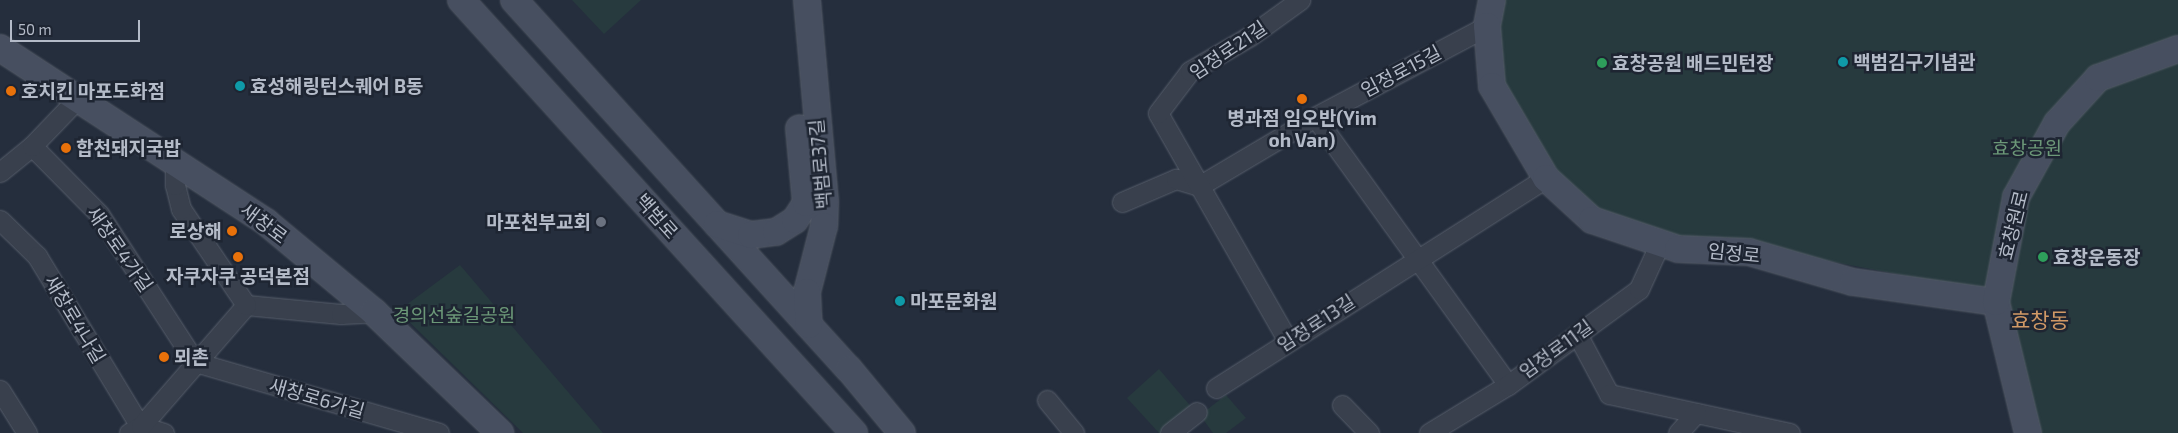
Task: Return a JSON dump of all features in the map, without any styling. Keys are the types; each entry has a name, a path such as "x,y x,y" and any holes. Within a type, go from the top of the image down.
{"main road":[{"name":"백범로","path":"461,0 854,433"},
{"name":"백범로","path":"514,0 849,369 902,433"},
{"name":"백범로37길","path":"717,224 751,235 776,232 795,220 806,203 790,0"},
{"name":"백범로37길","path":"807,0 825,202 824,226 807,292 809,325"},
{"name":"임정로","path":"1492,0 1487,26 1492,86 1546,178 1592,220 1678,249 1749,252 1853,282 1996,302"},
{"name":"새창로","path":"0,48 266,222 374,312 500,433"},
{"name":"효창원로","path":"1996,302 2016,197 2057,123 2098,78 2178,49"},
{"path":"535,82 554,87 567,77 563,54"},
{"path":"1996,302 2028,433"},
{"path":"822,398 842,403 853,393 849,369"}],"street":[{"name":"임정로21길","path":"1199,186 1158,113 1190,70 1250,36 1300,0"},
{"name":"임정로15길","path":"1199,186 1315,117 1487,26"},
{"path":"0,172 32,146 77,99"},
{"path":"1315,117 1415,259 1508,385"},
{"name":"새창로4가길","path":"32,146 100,214 195,362"},
{"path":"175,161 175,185 181,209 246,305"},
{"name":"임정로13길","path":"1216,388 1415,259 1546,178"},
{"path":"1122,202 1176,179 1199,186 1288,341"},
{"name":"새창로4나길","path":"0,220 37,256 138,431"},
{"name":"임정로11길","path":"1429,433 1508,385 1639,289 1660,243"},
{"path":"138,431 195,362 246,305"},
{"path":"246,305 341,314 374,312"},
{"path":"1577,334 1609,394 1788,433"},
{"name":"새창로6가길","path":"195,362 439,433"},
{"path":"0,390 27,433"},
{"path":"1047,400 1074,433"},
{"path":"1342,404 1368,433"},
{"path":"1170,433 1197,412"},
{"path":"1678,433 1696,413"},
{"path":"138,431 164,433"}],"green space":[{"path":"572,0 641,0 604,34"},
{"name":"효창공원","path":"1504,0 2178,0 2178,433 2037,433 1990,292 1751,246 1680,243 1631,228 1580,200 1530,135 1499,85 1494,28"},
{"name":"경의선숲길공원","path":"460,265 603,433 523,433 398,311"},
{"path":"1159,369 1193,409 1163,433 1159,433 1127,398"},
{"path":"1226,395 1246,418 1226,433 1213,433 1200,415"}],"place":[{"name":"백범김구기념관","path":"1843,62"},
{"name":"효창공원 배드민턴장","path":"1602,63"},
{"name":"효성해링턴스퀘어 B동","path":"240,86"},
{"name":"호치킨 마포도화점","path":"11,91"},
{"name":"병과점 임오반(Yim oh Van)","path":"1302,99"},
{"name":"합천돼지국밥","path":"66,148"},
{"name":"마포천부교회","path":"601,222"},
{"name":"로상해","path":"232,231"},
{"name":"자쿠자쿠 공덕본점","path":"238,257"},
{"name":"효창운동장","path":"2043,257"},
{"name":"마포문화원","path":"900,301"},
{"name":"뫼촌","path":"164,357"}],"district":[{"name":"효창동","path":"2040,320"}]}
